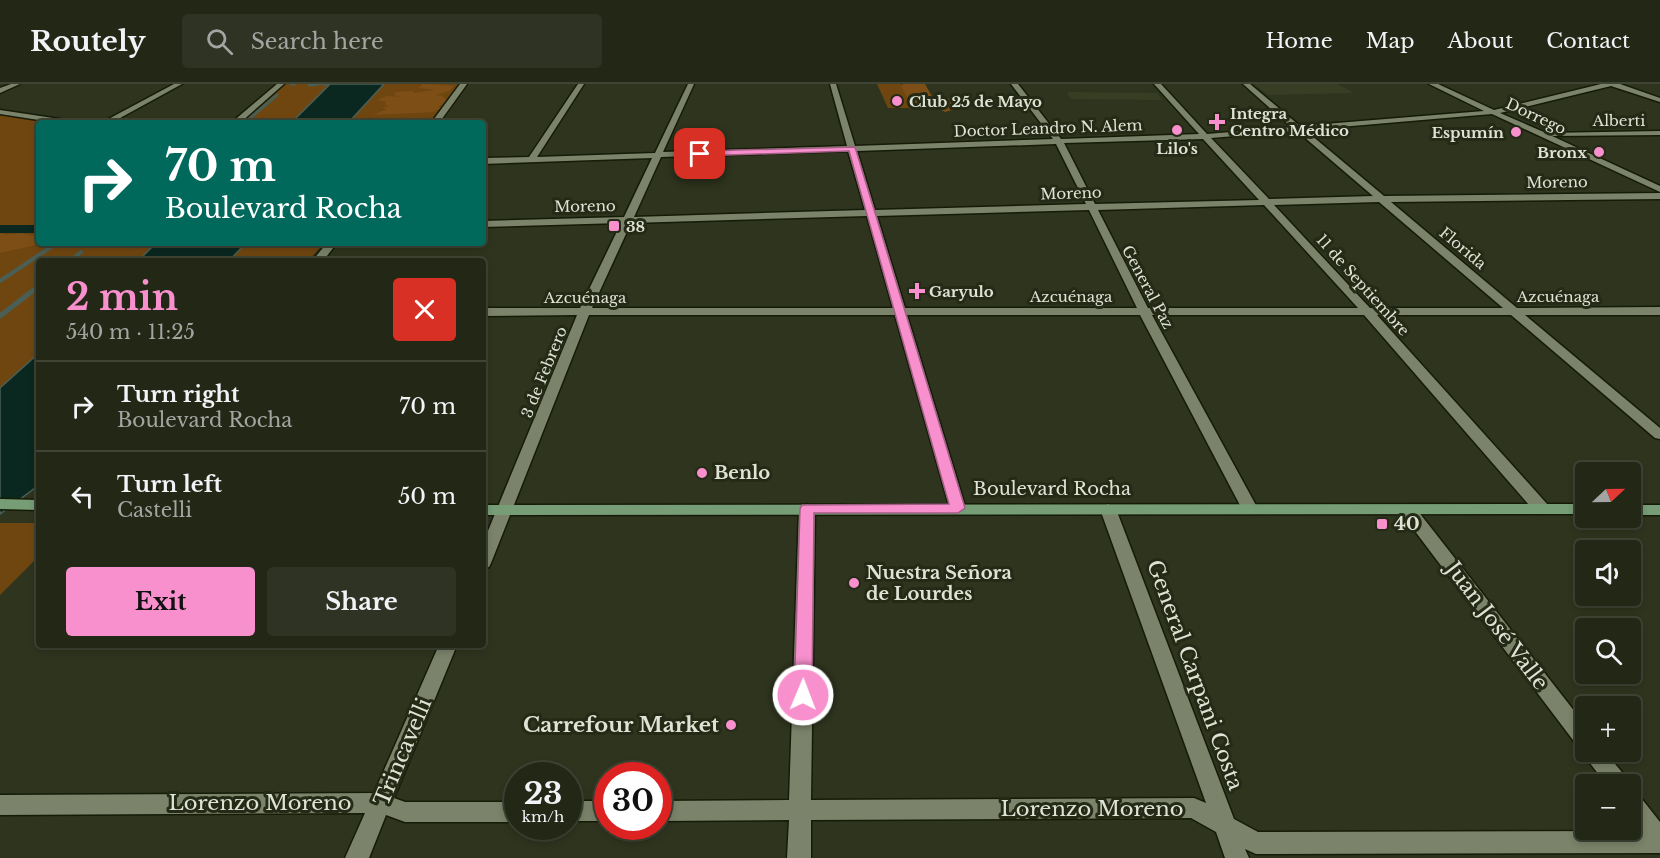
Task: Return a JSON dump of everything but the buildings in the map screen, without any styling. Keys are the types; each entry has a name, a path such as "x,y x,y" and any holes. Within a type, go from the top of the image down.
{"main road":[{"path":"0,504 36,505"},
{"name":"Boulevard Rocha","path":"486,510 1575,509"},
{"path":"1641,510 1660,510"}],"street":[{"path":"0,91 17,84"},
{"path":"111,120 179,84"},
{"path":"239,120 281,84"},
{"path":"437,120 464,84"},
{"path":"531,160 581,84"},
{"name":"3 de Febrero","path":"506,510 584,312 690,84"},
{"path":"833,84 958,508"},
{"name":"General Paz","path":"1014,84 1059,141 1090,207 1250,509"},
{"name":"11 de Septiembre","path":"1157,84 1367,311 1542,509"},
{"name":"Florida","path":"1246,84 1660,435"},
{"name":"Dorrego","path":"1432,84 1660,189"},
{"path":"1561,84 1580,91"},
{"path":"1612,84 1660,100"},
{"name":"Doctor Leandro N. Alem","path":"486,161 1207,136 1298,130 1494,112 1612,84"},
{"path":"0,112 53,120"},
{"name":"Alberti","path":"1543,134 1660,133"},
{"name":"Moreno","path":"486,224 1267,202 1660,196"},
{"path":"320,258 330,246"},
{"name":"Azcuénaga","path":"486,312 1660,311"},
{"path":"799,858 807,509"},
{"name":"General Carpani Costa","path":"1108,509 1237,858"},
{"path":"486,556 506,510"},
{"name":"Juan José Valle","path":"1408,510 1575,728"},
{"name":"Trincavelli","path":"357,858 447,648"},
{"path":"1601,762 1610,774"},
{"name":"Lorenzo Moreno","path":"0,804 381,802 405,812 504,812"},
{"name":"Lorenzo Moreno","path":"672,811 1194,808 1256,843 1660,841"},
{"path":"1641,816 1660,841"}],"shaded area":[{"path":"286,84 330,84 294,120 244,120"},
{"path":"384,84 460,84 431,120 351,120"},
{"path":"422,84 454,86 449,91 436,95 442,96 447,101 438,107 442,108 433,112 373,115 387,109 382,108 390,106 385,105 386,102 377,100 387,96 403,97 394,95 396,92 413,91 413,93 435,90 419,88"},
{"name":"Club 25 de Mayo","path":"877,84 901,84 913,108 888,108"},
{"path":"903,84 925,84 933,98 962,98 964,100 951,105 963,107 945,112 940,109 909,109 912,107 901,86"},
{"path":"1253,84 1338,84 1354,93 1269,95"},
{"path":"1067,92 1157,93 1162,100 1071,99"},
{"path":"0,114 37,120 36,246 153,246 141,258 36,258 36,356 0,388"},
{"path":"0,233 36,236 36,245 0,253"},
{"path":"245,246 321,246 311,258 232,258"},
{"path":"0,523 36,523 36,559 0,595"}],"water":[{"path":"318,84 384,84 351,120 294,120 329,85"},
{"path":"153,246 245,246 232,258 141,258"},
{"path":"36,356 36,485 0,514 0,388"}],"waterway":[{"path":"309,85 318,84"},
{"path":"248,120 277,95"},
{"path":"0,229 36,229"},
{"path":"0,281 52,246"},
{"path":"74,258 81,252"},
{"path":"0,316 35,289"}],"place":[{"name":"Club 25 de Mayo","path":"897,101"},
{"name":"Integra Centro Médico","path":"1217,122"},
{"name":"Lilo's","path":"1177,130"},
{"name":"Espumín","path":"1516,132"},
{"name":"Bronx","path":"1599,152"},
{"name":"38","path":"614,226"},
{"name":"Garyulo","path":"917,291"},
{"name":"Benlo","path":"702,473"},
{"name":"40","path":"1382,524"},
{"name":"Nuestra Señora de Lourdes","path":"854,583"},
{"name":"Carrefour Market","path":"731,725"}],"route":[{"path":"700,154 852,149 958,508 807,509 803,695"}]}
